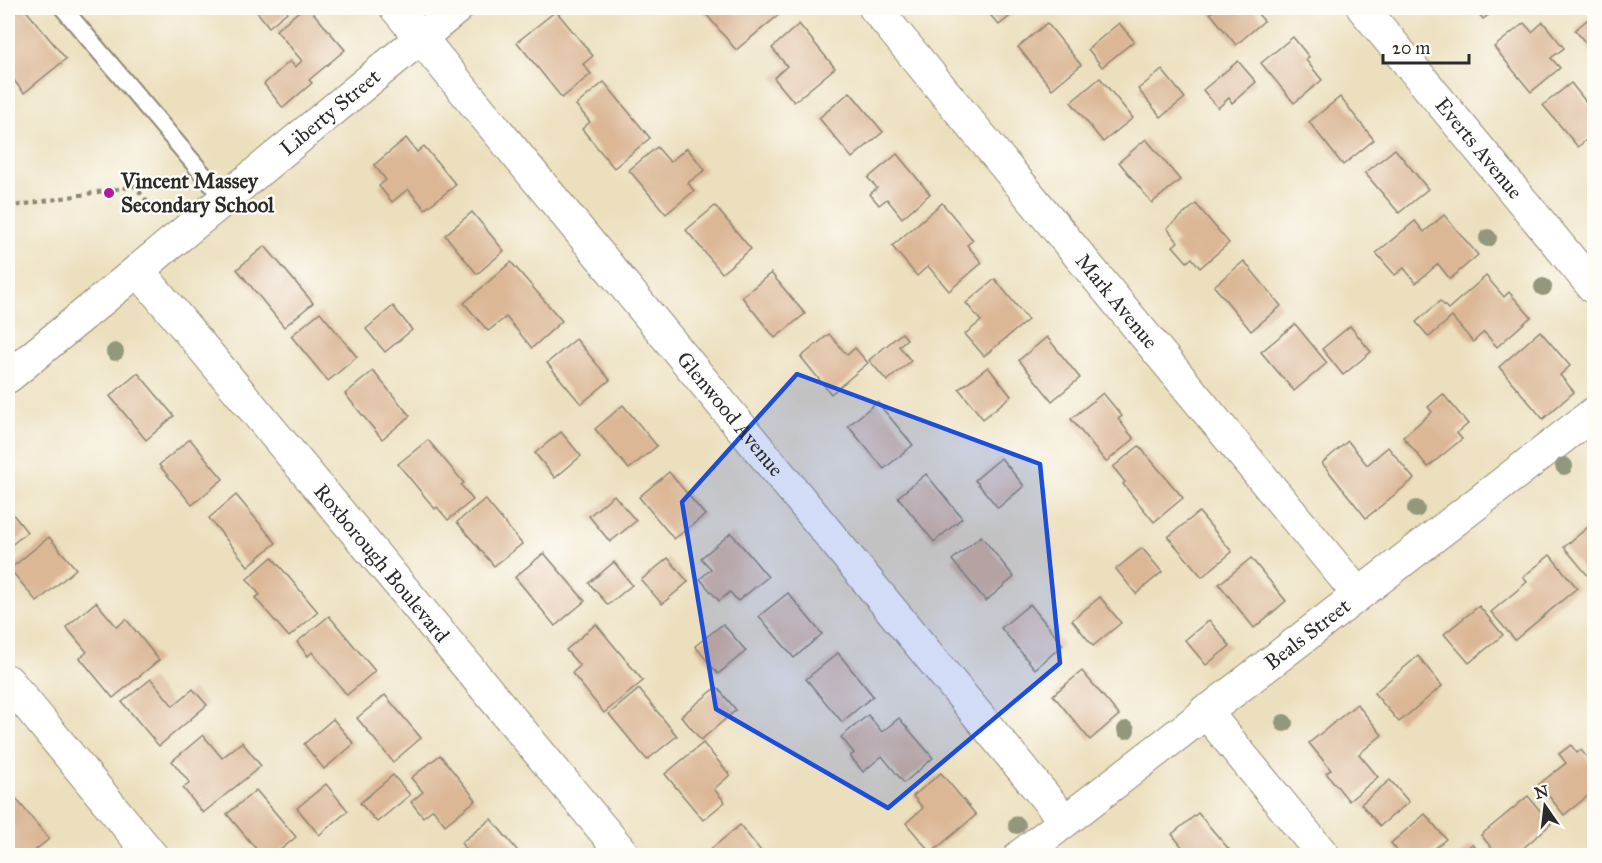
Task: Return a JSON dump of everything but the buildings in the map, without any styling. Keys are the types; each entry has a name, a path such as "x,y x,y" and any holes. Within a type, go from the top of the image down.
{"street":[{"name":"Glenwood Avenue","path":"396,8 1065,821"},
{"name":"Liberty Street","path":"8,377 457,8"},
{"name":"Mark Avenue","path":"875,8 1358,594"},
{"name":"Everts Avenue","path":"1363,8 1594,288"},
{"name":"Roxborough Boulevard","path":"138,270 625,855"},
{"name":"Beals Street","path":"1020,855 1594,412"},
{"path":"8,681 152,855"},
{"path":"1205,711 1324,855"}],"lane":[{"path":"63,8 224,199"}],"path":[{"path":"8,207 135,186 156,213"}],"highlighted area":[{"path":"797,374 1040,464 1060,663 888,808 716,709 682,502"}],"place":[{"name":"Vincent Massey Secondary School","path":"109,193"}]}
